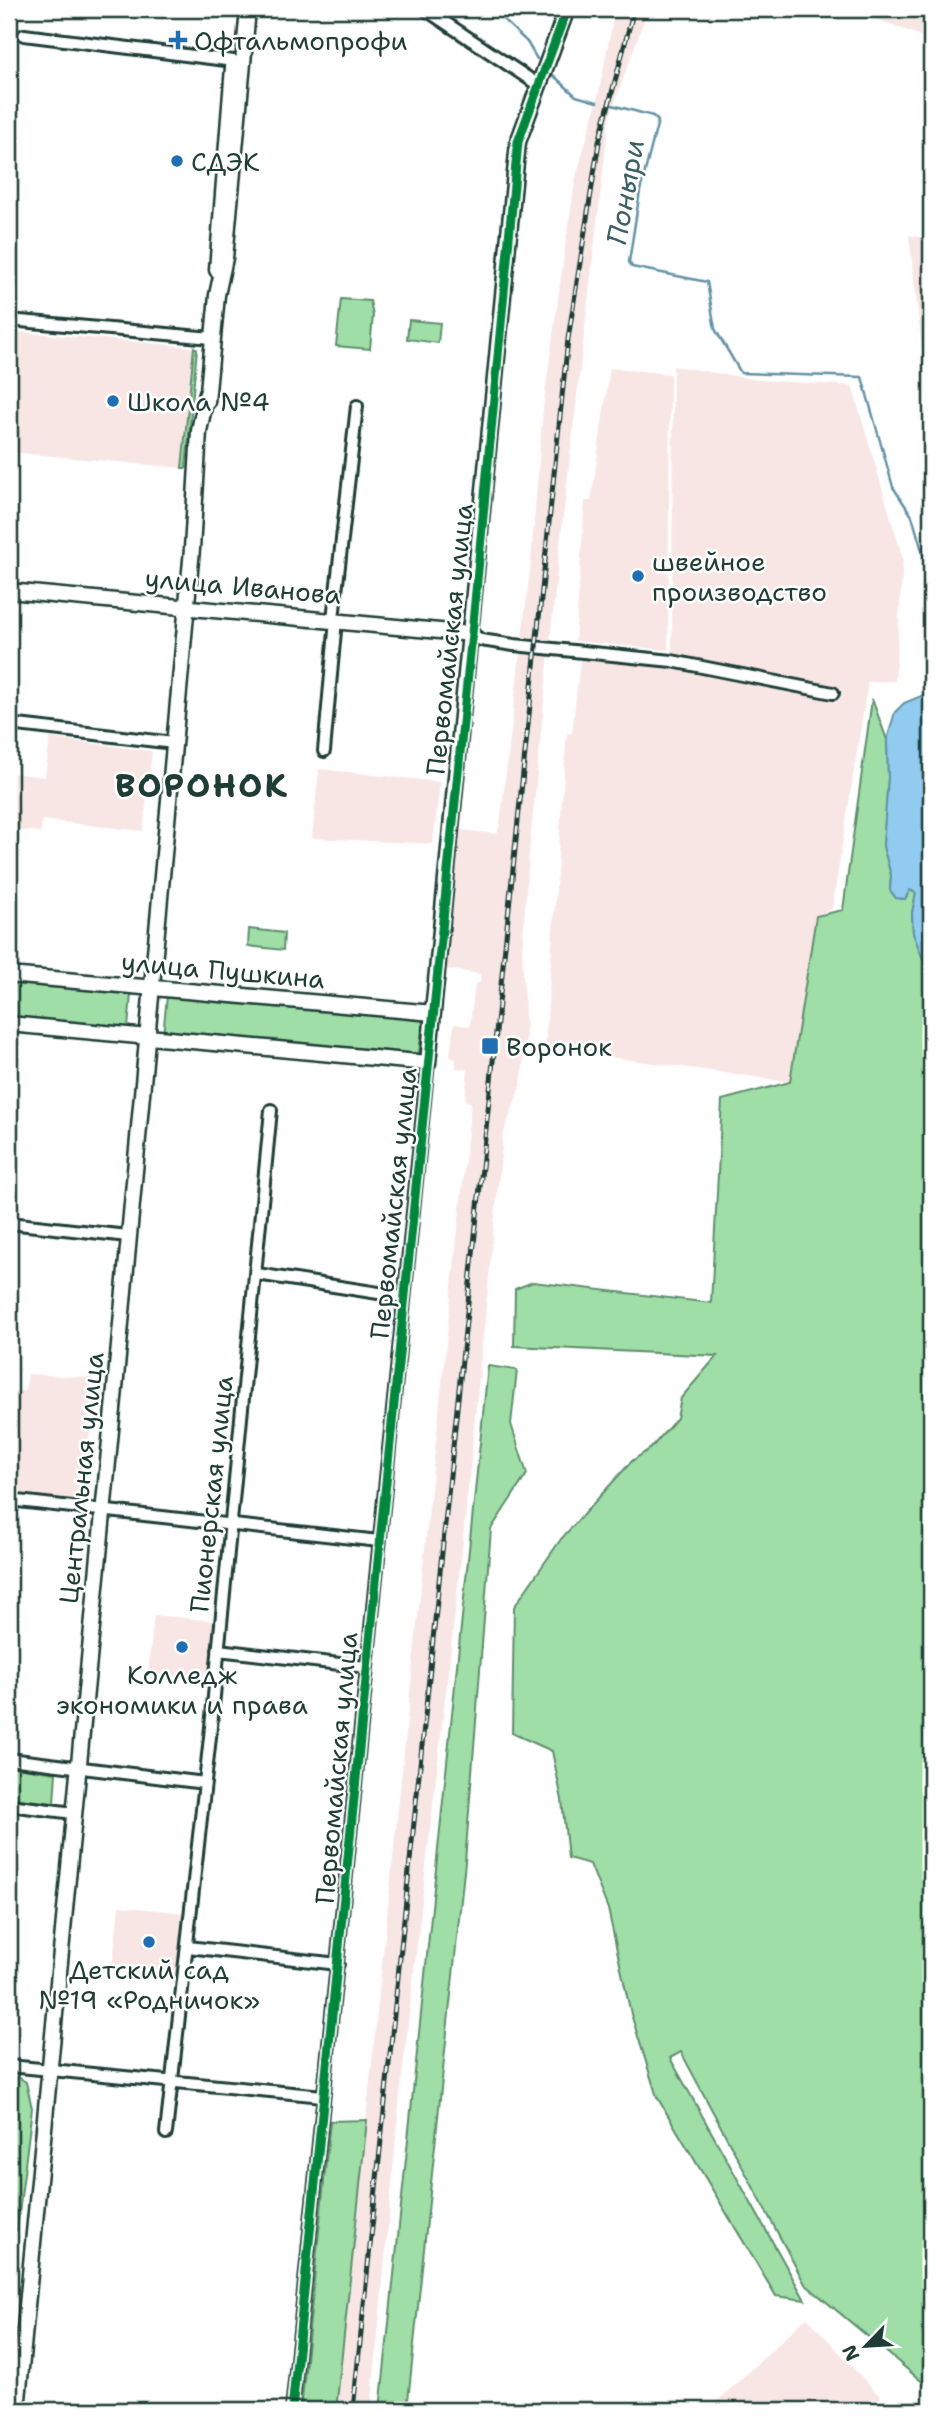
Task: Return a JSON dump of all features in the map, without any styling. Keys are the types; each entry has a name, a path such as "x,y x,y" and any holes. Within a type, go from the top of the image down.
{"main road":[{"name":"Центральная улица","path":"217,296 216,250 238,9"},
{"name":"Центральная улица","path":"17,2410 14,2391 79,1768 192,549 200,521 212,338 225,258 248,9"},
{"name":"Первомайская улица","path":"428,1063 518,142 537,84 567,9"},
{"name":"улица Иванова","path":"9,591 472,634"},
{"name":"улица Пушкина","path":"9,975 433,1013"},
{"path":"9,1024 428,1063"}],"street":[{"path":"425,9 537,84"},
{"path":"24,35 234,61"},
{"path":"9,320 212,338"},
{"path":"324,751 334,620 357,406"},
{"path":"472,634 481,640 514,645 672,661 833,693"},
{"path":"9,724 174,743"},
{"name":"Первомайская улица","path":"292,2410 428,1063"},
{"name":"Пионерская улица","path":"166,2133 205,1783 271,1110"},
{"path":"9,1223 128,1236"},
{"path":"257,1274 404,1297"},
{"path":"9,1500 379,1541"},
{"path":"218,1650 366,1667"},
{"path":"9,1759 205,1783"},
{"path":"9,1805 74,1814"},
{"path":"188,1947 338,1964"},
{"path":"9,2066 323,2096"}],"shaded area":[{"path":"615,9 648,9 609,119 559,552 522,951 526,1035 521,1084 503,1135 461,1559 400,2094 371,2410 336,2410 471,1102 465,1101 468,1070 456,1068 456,1059 450,1057 454,1024 470,1026 475,983 480,983 481,974 446,969 459,830 497,834 500,824 531,561 543,408 566,241 576,177 597,102"},
{"path":"849,9 931,9 931,40 890,24"},
{"path":"909,235 931,239 931,429"},
{"name":"Школа №4","path":"9,331 194,347 182,468 9,452"},
{"path":"673,366 759,380 852,386 903,559 895,681 868,682 832,909 816,916 790,1082 545,1048 566,742 567,733 572,733 581,652 672,660"},
{"path":"610,368 670,374 668,650 575,641 585,501 591,501"},
{"path":"50,738 152,751 143,831 42,820 41,832 9,829 9,773 45,777"},
{"path":"319,769 440,782 433,844 312,838"},
{"path":"28,1374 93,1378 85,1501 9,1495 9,1391 25,1391"},
{"name":"Колледж экономики и права","path":"154,1615 215,1621 208,1682 148,1673"},
{"name":"Детский сад №19 «Родничок»","path":"119,1906 185,1913 178,1979 112,1972"},
{"path":"807,2317 892,2410 708,2410"}],"green space":[{"path":"341,299 370,301 373,315 370,349 336,346"},
{"path":"409,320 440,323 438,343 407,339"},
{"path":"194,347 197,349 186,468 182,468"},
{"path":"872,699 887,740 888,778 883,846 891,875 890,890 896,898 905,899 910,890 916,893 912,913 913,933 931,979 931,2389 805,2284 681,2052 670,2058 805,2300 776,2296 657,2097 631,2014 608,1909 590,1864 568,1858 562,1800 552,1751 512,1733 514,1607 561,1539 632,1461 651,1448 677,1418 681,1398 717,1356 514,1346 515,1289 533,1282 711,1303 722,1100 790,1082 816,916 843,910"},
{"path":"249,929 284,933 283,950 248,946"},
{"path":"9,982 131,994 128,1028 9,1017"},
{"path":"167,996 423,1018 418,1060 163,1035"},
{"path":"488,1366 517,1370 511,1424 527,1474 491,1529 465,1862 407,2410 380,2410"},
{"path":"9,1766 56,1773 54,1803 9,1798"},
{"path":"9,2071 26,2082 32,2108 17,2230 13,2232 9,2253 9,2136 12,2115"},
{"path":"367,2120 336,2410 301,2410 330,2121"}],"water":[{"path":"931,692 931,979 913,933 912,913 916,893 910,890 905,899 896,898 890,890 891,875 883,846 888,778 887,740 895,712 904,703"}],"waterway":[{"name":"Поныри","path":"492,9 527,42 537,59"},
{"name":"Поныри","path":"553,75 576,96 597,102"},
{"name":"Поныри","path":"612,105 653,116 658,121 640,191 629,262 632,267 707,282 715,329 741,373 862,377 893,487 912,516 931,582"}],"railway":[{"path":"353,2410 568,339 599,142 634,9"}],"cycle path":[{"path":"292,2410 472,634 518,142 567,9"}],"place":[{"name":"Офтальмопрофи","path":"178,40"},
{"name":"СДЭК","path":"177,161"},
{"name":"Школа №4","path":"113,401"},
{"name":"швейное производство","path":"638,576"},
{"name":"Воронок","path":"490,1046"},
{"name":"Колледж экономики и права","path":"182,1647"},
{"name":"Детский сад №19 «Родничок»","path":"149,1942"}],"district":[{"name":"ВОРОНОК","path":"202,785"}]}
